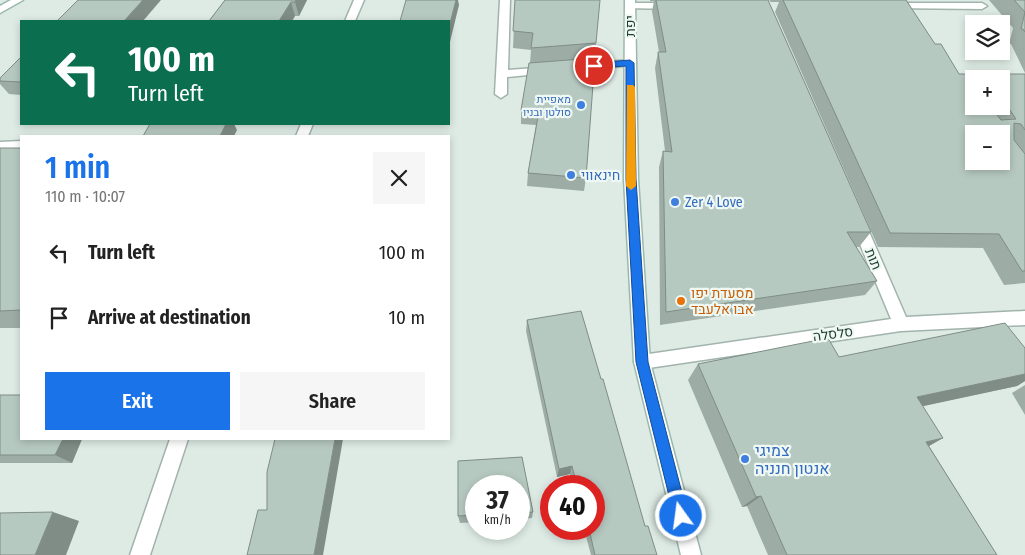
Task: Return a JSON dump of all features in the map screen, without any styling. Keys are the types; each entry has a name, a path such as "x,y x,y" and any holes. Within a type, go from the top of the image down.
{"street":[{"path":"0,10 18,0"},
{"path":"350,20 359,0"},
{"path":"501,94 505,0"},
{"path":"630,3 681,6"},
{"name":"יפת","path":"630,3 631,179 642,362 691,555"},
{"path":"885,6 905,7 980,3"},
{"path":"502,74 630,63"},
{"path":"0,146 20,145"},
{"name":"תות","path":"851,207 901,324"},
{"name":"סלסלה","path":"642,362 901,324 1025,318"},
{"path":"140,555 179,440"}],"building":[{"path":"78,0 143,0 125,20 58,20"},
{"path":"225,0 296,0 291,2 280,20 210,20"},
{"path":"406,0 456,0 450,23 450,20 400,20"},
{"path":"515,0 600,0 596,43 531,48 533,33 513,31"},
{"path":"656,0 768,0 871,232 847,232 877,281 666,312 663,151 672,152 658,52 666,52"},
{"path":"783,0 906,0 935,44 941,44 959,74 965,74 965,115 997,115 1001,120 1016,119 1010,110 1010,74 1025,74 1025,130 1021,124 1014,123 1014,140 1025,154 1025,271 1022,271 999,234 890,233"},
{"path":"1014,0 1025,0 1025,12"},
{"path":"1025,12 1025,32 1021,29"},
{"path":"20,58 20,82 0,81 0,78"},
{"path":"595,58 586,178 528,173 539,111 521,110 529,63"},
{"path":"149,125 226,125 220,135 144,135"},
{"path":"0,148 20,148 20,310 0,311"},
{"path":"581,311 601,379 603,379 645,526 648,526 657,555 595,555 592,540 605,540 605,475 574,475 572,466 559,469 527,320"},
{"path":"1005,323 1025,348 1025,374 917,397 943,438 926,442 997,555 787,555 761,496 756,497 698,364 828,338 839,357"},
{"path":"0,395 20,395 20,440 62,440 55,455 0,455"},
{"path":"275,440 335,440 314,555 247,555 258,510 267,510 267,472"},
{"path":"522,457 526,475 465,475 465,516 458,516 458,461"},
{"path":"530,497 533,512 530,512"},
{"path":"53,512 35,555 0,555 0,513"}],"slow traffic":[{"path":"630,87 631,186"}],"place":[{"name":"מאפיית סולטן ובניו","path":"581,105"},
{"name":"חינאווי","path":"571,175"},
{"name":"Zer 4 Love","path":"675,202"},
{"name":"מסעדת יפו אבו אלעבד","path":"681,301"},
{"name":"צמיגי אנטון חנניה","path":"745,459"}],"route":[{"path":"594,66 630,63 631,179 642,362 681,516"}]}
